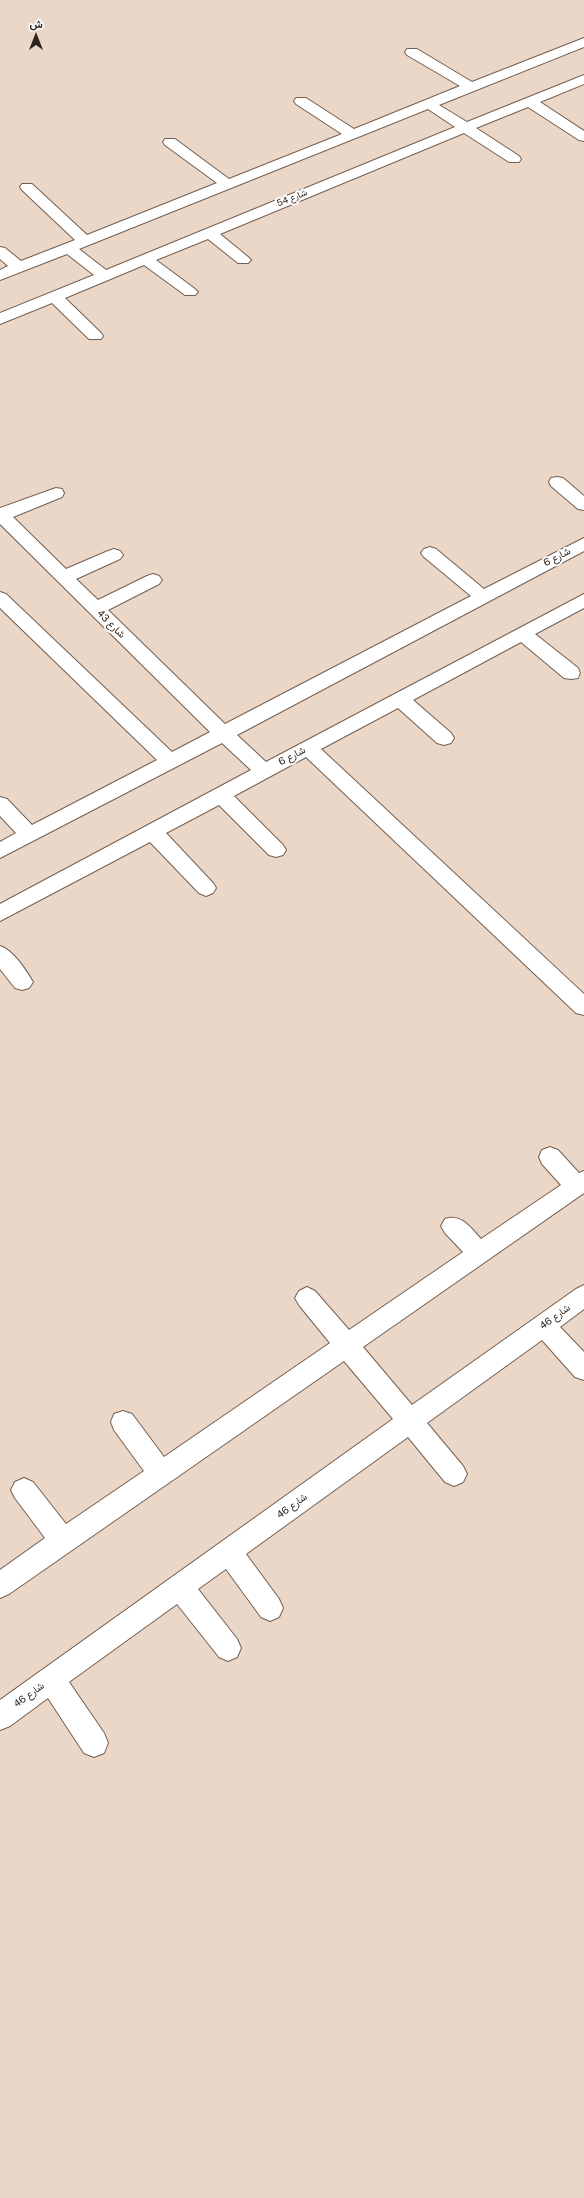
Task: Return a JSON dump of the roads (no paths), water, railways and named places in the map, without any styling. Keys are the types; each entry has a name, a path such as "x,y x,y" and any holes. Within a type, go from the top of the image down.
{"lane":[{"path":"0,275 584,42"},
{"path":"412,52 471,87"},
{"name":"شارع 54","path":"0,319 208,232 584,79"},
{"path":"301,101 352,134"},
{"path":"529,101 584,137"},
{"path":"429,104 514,159"},
{"path":"170,142 227,184"},
{"path":"27,187 85,241"},
{"path":"208,232 243,260"},
{"path":"69,248 104,276"},
{"path":"0,251 18,268"},
{"path":"145,259 190,292"},
{"path":"54,296 94,336"},
{"path":"557,482 584,505"},
{"path":"1,514 56,493"},
{"name":"شارع 43","path":"1,514 223,734 264,771"},
{"name":"شارع 6","path":"0,851 584,544"},
{"path":"430,552 483,597"},
{"path":"65,577 114,555"},
{"path":"96,609 153,580"},
{"path":"0,598 170,761"},
{"name":"شارع 6","path":"0,913 522,633 581,605"},
{"path":"522,633 571,673"},
{"path":"400,699 444,738"},
{"path":"308,748 584,1007"},
{"path":"220,794 276,850"},
{"path":"0,804 30,835"},
{"path":"152,831 206,888"},
{"path":"0,954 22,982"},
{"path":"0,1585 580,1184 550,1157"},
{"path":"453,1226 480,1253"},
{"name":"شارع 46","path":"0,1716 584,1296"},
{"path":"307,1298 348,1345 454,1474"},
{"path":"543,1325 584,1369"},
{"path":"123,1422 160,1474"},
{"path":"24,1490 63,1541"},
{"path":"229,1552 270,1608"},
{"path":"180,1587 228,1648"},
{"path":"51,1679 94,1743"}]}
